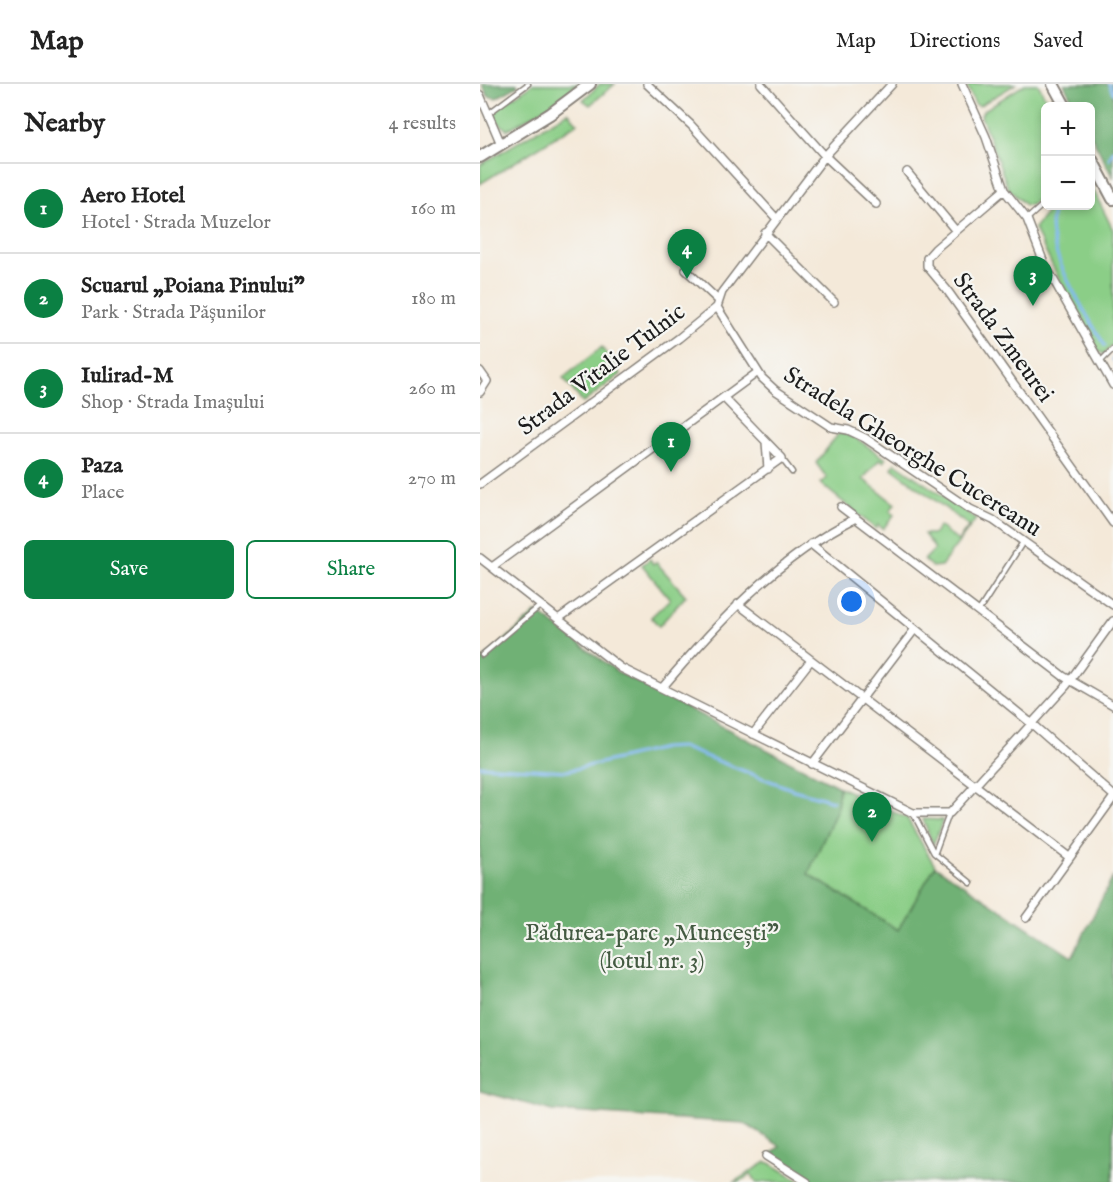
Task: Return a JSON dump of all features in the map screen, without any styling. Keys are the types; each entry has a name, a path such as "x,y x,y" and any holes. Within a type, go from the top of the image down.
{"main road":[{"path":"480,157 568,102 590,84"},
{"path":"1053,84 1063,102"},
{"path":"1095,167 1113,199"}],"street":[{"path":"648,84 698,133 776,218"},
{"path":"761,84 825,156 876,204"},
{"name":"Strada Vitalie Tulnic","path":"480,484 679,338 717,303 776,218 825,156 892,84"},
{"path":"962,84 983,128 1004,190 1027,219 1044,263 1113,385"},
{"path":"480,95 501,144"},
{"path":"907,172 956,231"},
{"name":"Strada Zmeurei","path":"1004,190 929,254 927,266 947,290 1113,523"},
{"path":"765,233 834,302"},
{"name":"Stradela Gheorghe Cucereanu","path":"686,270 717,303 758,372 775,390 831,427 848,430 865,438 1023,542 1113,605"},
{"path":"480,371 487,381 480,392"},
{"path":"492,567 758,372"},
{"path":"558,619 782,458 724,398"},
{"path":"766,442 768,469"},
{"path":"841,507 977,612 1071,679 1113,705"},
{"path":"662,688 718,623 738,604 811,544 856,518"},
{"path":"811,544 1032,724 1113,797 1026,918"},
{"path":"480,558 621,668 913,813 950,813 976,787 1071,679 1113,621"},
{"path":"738,604 1069,857"},
{"path":"812,764 915,629"},
{"path":"753,734 811,660"},
{"path":"766,1156 807,1182"}],"lane":[{"path":"488,114 528,84"},
{"path":"1027,219 1041,206"},
{"path":"1101,361 1113,348"},
{"path":"782,458 792,472"},
{"path":"977,612 1023,542"},
{"path":"482,655 541,605"},
{"path":"913,813 934,852 971,883"},
{"path":"934,852 950,813"}],"green space":[{"path":"482,84 517,84 518,86 496,98 488,96"},
{"path":"533,84 578,84 548,107 507,130 496,120 494,110"},
{"path":"600,84 615,84 590,105 583,100"},
{"path":"966,84 1016,84 979,106 975,104"},
{"path":"1025,84 1038,84 1048,102 1041,102 1041,196 1031,205 1025,205 1008,188 981,116 983,111"},
{"path":"1064,84 1113,84 1113,178 1095,143 1095,102 1073,102"},
{"path":"568,112 578,123 480,184 480,165"},
{"path":"1095,193 1113,230 1113,345 1104,354 1099,352 1077,316 1034,228 1049,210 1095,210"},
{"path":"602,347 621,374 583,403 563,378"},
{"path":"839,433 854,437 886,459 884,462 880,459 863,479 895,504 890,511 894,515 883,529 878,525 876,529 820,483 827,478 816,463"},
{"path":"895,463 976,519 941,566 932,567 924,560 935,549 924,534 934,534 939,526 958,541 969,526 892,468"},
{"path":"650,559 653,564 656,562 686,596 659,626 651,617 670,599 642,565"},
{"name":"Pădurea-parc „Muncești” (lotul nr. 3)","path":"537,612 618,672 839,787 837,809 808,874 898,930 935,866 1072,957 1113,877 1113,1182 815,1182 770,1155 780,1146 744,1123 553,1111 480,1091 480,662"},
{"path":"839,787 907,818 935,866 899,931 808,874 837,809"},
{"path":"923,819 943,820 933,845"},
{"path":"766,1162 802,1182 757,1182 751,1174 739,1182 734,1182"}],"waterway":[{"path":"1109,84 1113,93"},
{"path":"1109,159 1113,151"},
{"path":"1055,210 1051,220 1052,238 1058,257 1076,297 1105,346"},
{"path":"480,766 567,771 663,748 681,747 794,790 833,801"}],"place":[{"name":"Paza","path":"687,279"},
{"name":"Iulirad-M","path":"1033,306"},
{"name":"Aero Hotel","path":"671,472"},
{"name":"Scuarul „Poiana Pinului”","path":"872,842"}]}
